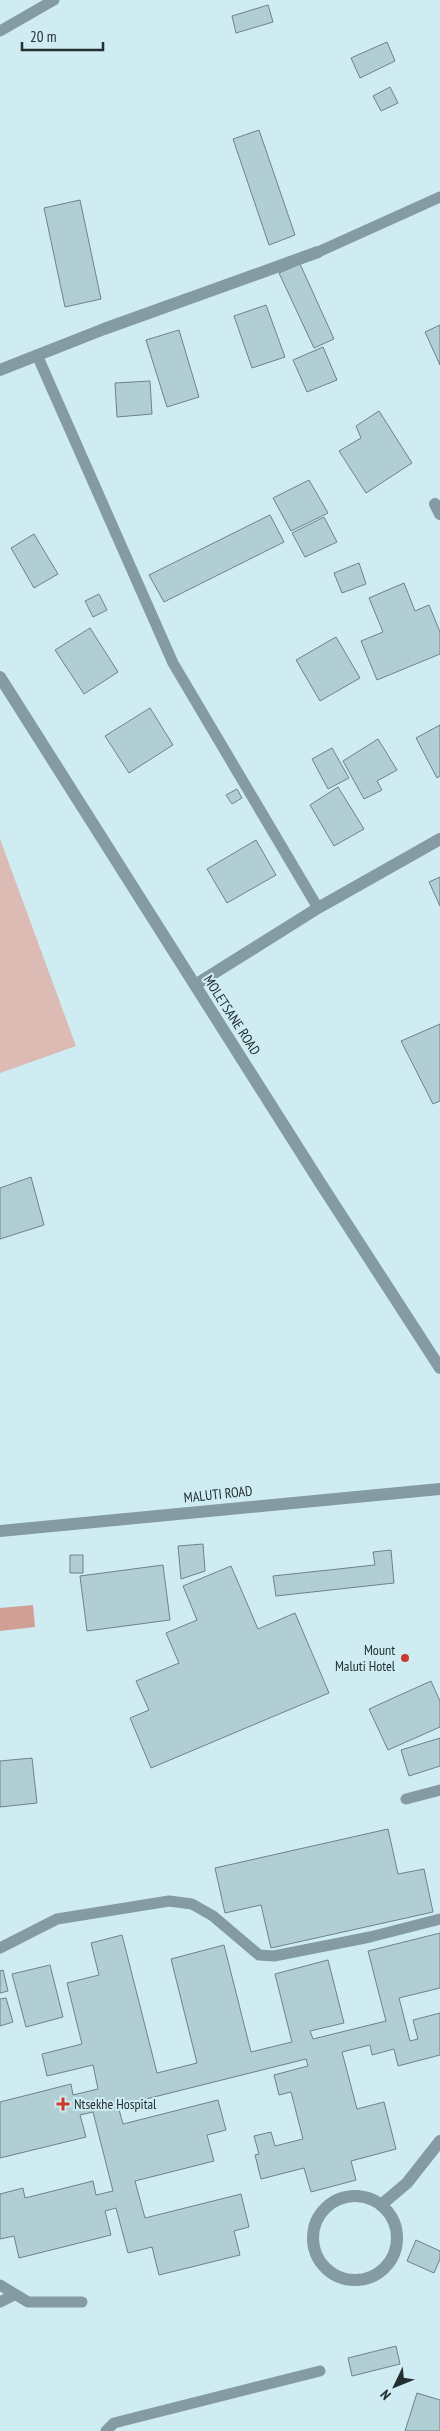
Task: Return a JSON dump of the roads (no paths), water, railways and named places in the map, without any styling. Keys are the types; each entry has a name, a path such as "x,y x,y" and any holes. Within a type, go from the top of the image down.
{"street":[{"path":"0,370 104,329 318,252"},
{"name":"MOLETSANE ROAD","path":"0,677 440,1368"},
{"path":"195,985 318,908 440,839"},
{"name":"MALUTI ROAD","path":"0,1531 440,1489"},
{"path":"381,2205 406,2183 440,2141"},
{"path":"350,2196 366,2197 381,2205 392,2217 397,2233 396,2249 389,2264 376,2275 361,2280 344,2279 329,2271 319,2259 313,2243 315,2227 322,2212 334,2201 350,2196"}],"lane":[{"path":"0,31 54,0"},
{"path":"318,252 440,196"},
{"path":"38,356 173,663 318,908"},
{"path":"406,1799 440,1790"},
{"path":"0,1948 57,1919 169,1901 192,1904 213,1916 259,1955 274,1956 440,1919"},
{"path":"0,2285 28,2302 82,2302"},
{"path":"0,2302 14,2294"},
{"path":"106,2431 114,2422 149,2416 320,2371"}],"place":[{"name":"Mount Maluti Hotel","path":"405,1658"},
{"name":"Ntsekhe Hospital","path":"63,2104"}]}
